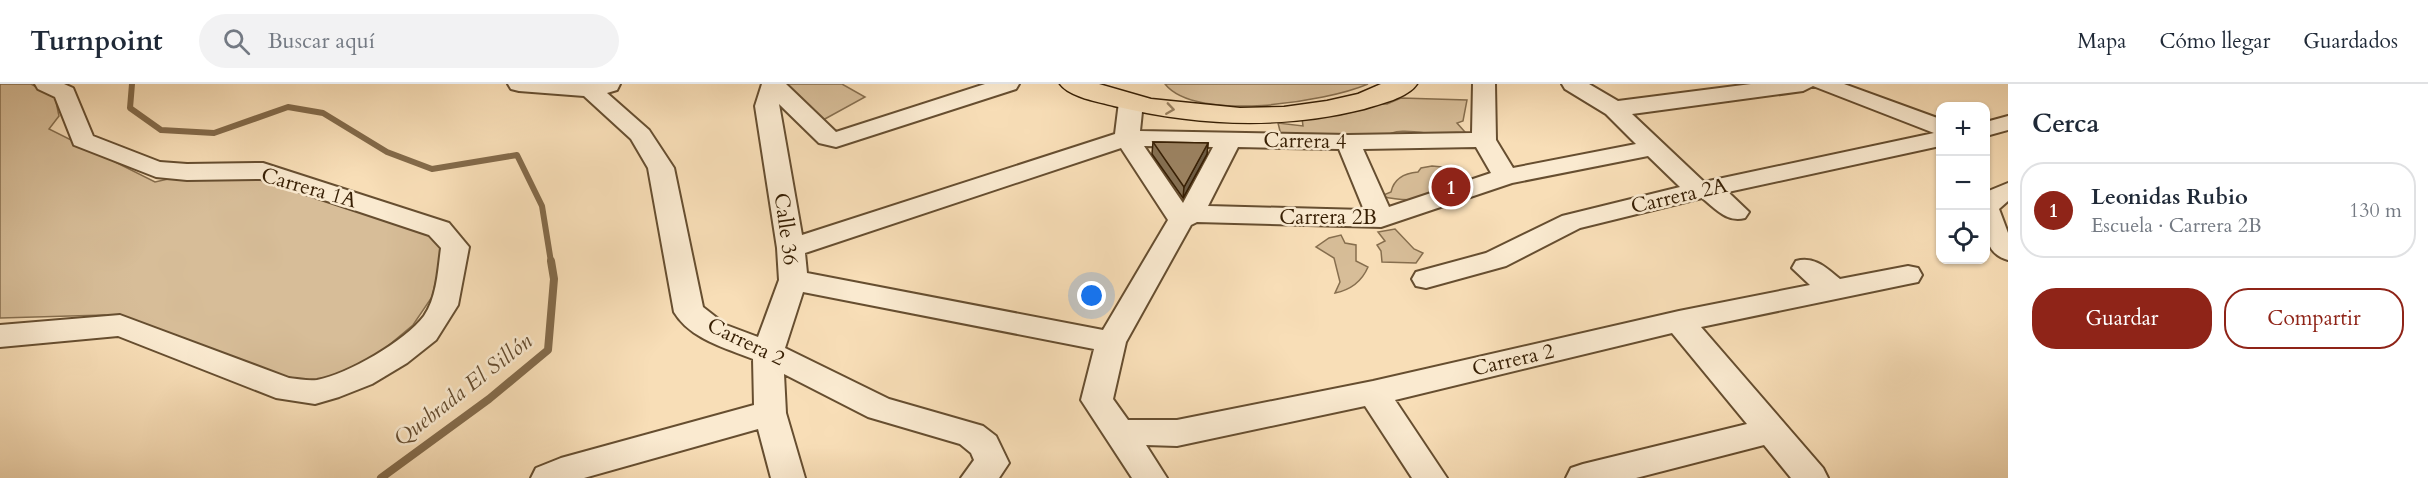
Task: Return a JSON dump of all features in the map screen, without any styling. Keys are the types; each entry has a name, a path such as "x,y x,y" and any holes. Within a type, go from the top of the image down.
{"main road":[{"name":"Carrera 4","path":"1073,84 1131,102 1194,112 1246,115 1287,113 1357,102 1404,84"}],"street":[{"name":"Carrera 1A","path":"0,336 120,325 287,390 314,392 340,386 390,360 434,324 451,287 455,248 439,229 263,171 187,172 156,169 83,140 65,93 46,84"},
{"name":"Carrera 2","path":"519,84 601,87 640,135 661,168 689,312 716,332 768,353 879,408 971,435 984,445 985,471"},
{"path":"774,85 828,138 836,140 1008,84"},
{"path":"1484,84 1484,140 1506,177"},
{"path":"1573,84 1614,109 1651,148 1703,190 1736,212"},
{"path":"1614,109 1803,84"},
{"path":"1823,84 1936,125"},
{"name":"Calle 36","path":"774,85 767,106 791,248 793,280 768,353 770,413 788,478"},
{"path":"1131,102 1127,138 1182,216"},
{"path":"1990,128 2008,123"},
{"name":"Carrera 4","path":"791,248 1127,138 1348,142 1484,140"},
{"path":"1150,478 1125,453 1097,400 1111,342 1182,216 1229,140"},
{"name":"Carrera 2A","path":"1426,279 1496,260 1571,222 1703,190 1936,140"},
{"path":"1348,142 1381,219"},
{"name":"Carrera 2B","path":"1182,216 1381,219 1506,177 1651,148"},
{"path":"2001,194 1986,208 1986,221 2008,251"},
{"path":"1806,268 1836,290"},
{"name":"Carrera 2","path":"1125,453 1177,434 1373,393 1679,321 1908,275"},
{"path":"793,280 1111,342"},
{"path":"1679,321 1811,478"},
{"path":"1373,393 1430,478"},
{"path":"548,478 561,471 770,413"},
{"path":"1583,478 1770,431"}],"shaded area":[{"path":"0,84 31,84 55,97 59,116 49,129 155,182 177,177 258,176 433,234 441,250 432,297 413,325 359,370 308,387 273,382 105,315 0,318"},
{"path":"789,84 842,84 865,97 823,120 783,88"},
{"path":"1165,84 1368,84 1323,97 1293,102 1232,106 1204,103 1181,96"},
{"path":"1401,98 1467,100 1463,121 1457,123 1465,132 1446,135 1401,131 1383,138 1281,135 1278,123 1303,126 1302,118 1372,104 1387,104"},
{"path":"1432,166 1463,169 1471,181 1428,198 1406,200 1381,196 1391,192 1401,177"},
{"path":"1395,229 1414,249 1423,253 1416,263 1382,262 1381,251 1377,245 1385,241 1378,232"},
{"path":"1341,235 1345,243 1356,245 1356,261 1368,267 1355,284 1335,293 1340,282 1334,258 1316,247 1329,238"}],"building":[{"path":"1153,142 1208,143 1184,187"}],"waterway":[{"name":"Quebrada El Sillón","path":"132,84 130,108 161,130 214,133 288,107 323,113 387,152 432,169 517,155 542,206 551,262"},
{"name":"Quebrada El Sillón","path":"381,478 489,399 548,350 554,279 551,261"}],"place":[{"name":"Leonidas Rubio","path":"1451,187"}]}
